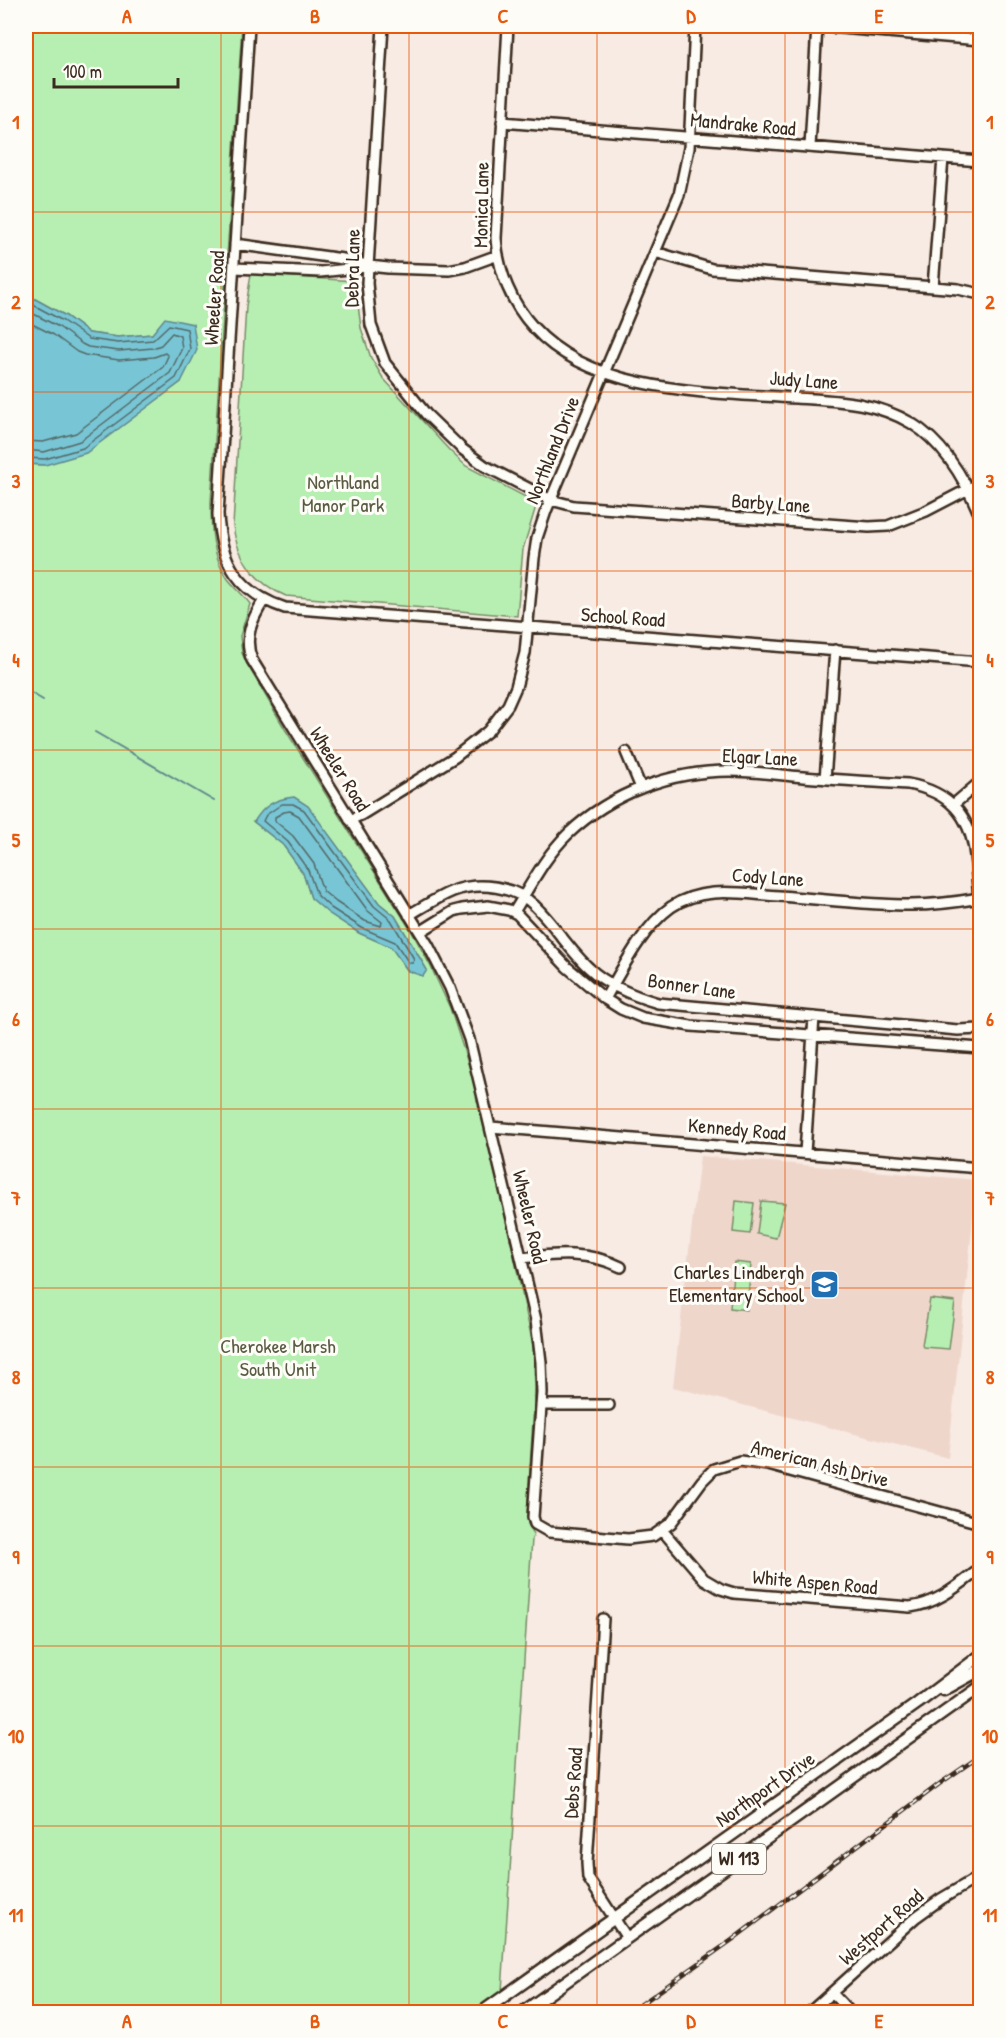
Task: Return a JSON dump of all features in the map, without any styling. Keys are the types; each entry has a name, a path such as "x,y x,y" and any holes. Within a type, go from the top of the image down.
{"main road":[{"name":"Northport Drive","path":"482,2013 981,1656"},
{"path":"918,1703 981,1670"},
{"name":"WI 113","path":"523,2013 981,1687"}],"street":[{"name":"Wheeler Road","path":"249,26 218,514 219,534 230,567 251,591 264,600 249,631 249,652 265,683 420,932 436,960 462,1017 491,1127 540,1346 541,1405 533,1517 538,1527 549,1532 628,1539 653,1536 662,1530"},
{"name":"Debra Lane","path":"382,26 367,295 371,325 391,372 426,414 462,449 485,466 551,500"},
{"name":"Monica Lane","path":"508,26 496,238 498,255 507,285 516,305 528,322 555,348 604,372"},
{"name":"Northland Drive","path":"350,820 455,757 488,731 502,715 516,687 525,653 537,538 679,195 690,138 695,26"},
{"path":"810,147 817,26 938,31 981,40"},
{"name":"Mandrake Road","path":"502,122 981,161"},
{"path":"933,287 943,158"},
{"path":"235,244 350,260 369,266"},
{"path":"655,252 712,269 958,289 981,294"},
{"path":"234,268 320,272 369,266 449,270 465,267 498,255"},
{"name":"Judy Lane","path":"604,372 641,384 840,400 875,406 910,423 933,441 956,470 981,516"},
{"name":"Barby Lane","path":"551,500 591,508 869,527 888,526 926,511 981,483"},
{"name":"School Road","path":"264,600 285,608 981,662"},
{"path":"825,779 835,651"},
{"path":"626,752 641,788"},
{"name":"Elgar Lane","path":"514,912 551,854 568,834 604,807 656,781 715,772 749,772 908,784 927,788 954,805 970,829 980,900"},
{"path":"954,805 980,782"},
{"name":"Bonner Lane","path":"409,915 454,890 471,887 504,889 535,905 590,969 633,996 672,1006 958,1030 981,1029"},
{"name":"Cody Lane","path":"605,999 659,917 678,903 706,894 736,892 911,905 980,900"},
{"path":"420,932 454,911 462,909 488,906 514,912"},
{"name":"Bonner Lane","path":"514,912 567,968 605,999 621,1009 660,1022 940,1047 981,1048"},
{"path":"805,1153 814,1017"},
{"name":"Kennedy Road","path":"491,1127 981,1168"},
{"path":"522,1258 549,1255 590,1257 604,1259 621,1267"},
{"path":"541,1405 609,1405"},
{"name":"American Ash Drive","path":"662,1530 671,1523 702,1481 714,1469 740,1461 768,1465 981,1523"},
{"name":"White Aspen Road","path":"662,1530 704,1579 734,1593 765,1597 910,1607 932,1602 981,1569"},
{"name":"Debs Road","path":"603,1619 587,1863 588,1878 627,1938"},
{"name":"Westport Road","path":"810,2013 916,1917 949,1894 981,1876"},
{"path":"832,1993 850,2013"}],"shaded area":[{"name":"Charles Lindbergh Elementary School","path":"700,1156 977,1180 948,1458 673,1387"}],"green space":[{"name":"Cherokee Marsh South Unit","path":"26,26 242,26 211,502 212,532 216,552 228,579 250,604 240,636 242,653 247,664 412,932 450,1008 482,1106 533,1345 535,1387 527,1517 534,1534 502,1991 472,2012 26,2012 26,464 45,465 137,414 181,382 152,334 118,337 89,333 66,316 26,294","holes":["254,822 325,830 379,903 395,916 427,970 408,971 391,947 359,933 311,898 303,873 283,845"]},
{"name":"Northland Manor Park","path":"251,274 355,281 361,328 371,358 383,378 466,466 537,503 523,549 517,616 286,596 275,591 257,577 250,568 239,549 233,526 246,306"},
{"path":"736,1201 754,1203 750,1234 733,1232"},
{"path":"761,1201 785,1203 776,1238 757,1234"},
{"path":"734,1262 751,1264 747,1310 730,1308"},
{"path":"930,1299 955,1302 949,1349 923,1347 922,1345"}],"water":[{"path":"26,294 66,316 89,333 118,337 152,334 165,318 193,324 197,350 181,382 86,453 45,465 26,464"},
{"path":"294,797 308,806 379,903 395,916 427,970 423,976 408,971 391,947 359,933 328,913 311,898 303,873 283,845 254,822 271,804 281,799"}],"waterway":[{"path":"26,690 43,700"},
{"path":"95,732 214,801"}],"railway":[{"path":"630,2012 732,1940 980,1756"}],"place":[{"name":"Charles Lindbergh Elementary School","path":"825,1284"}]}
